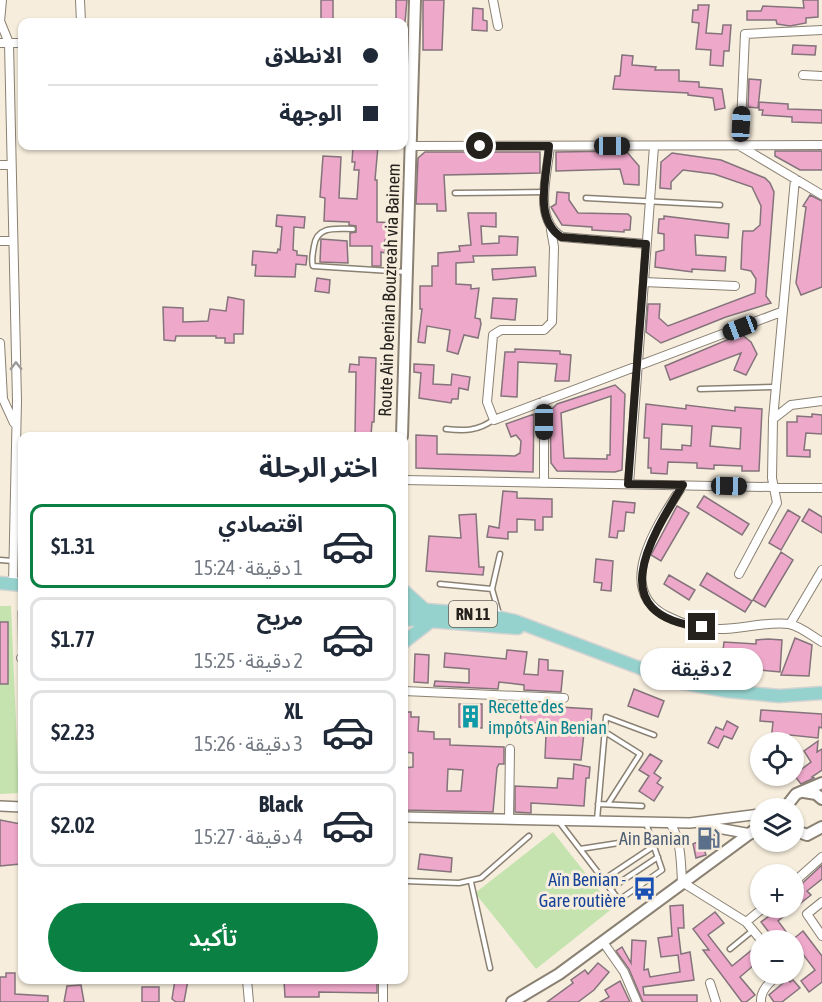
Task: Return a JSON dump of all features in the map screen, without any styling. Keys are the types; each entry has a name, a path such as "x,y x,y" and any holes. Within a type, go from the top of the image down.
{"main road":[{"name":"Route Ain benian Bouzreah via Bainem","path":"402,432 410,146 409,38 415,0"},
{"path":"0,583 18,584"},
{"path":"408,595 428,615 408,638"},
{"name":"RN 11","path":"408,609 428,615 540,631"},
{"name":"RN 11","path":"408,618 428,615 500,617 677,682 727,691 779,696 822,693"},
{"path":"796,798 822,783"},
{"path":"803,792 816,794 822,799"},
{"path":"804,834 821,829"},
{"path":"516,1001 603,942 682,882 750,838"}],"street":[{"path":"2,0 0,21 4,44 11,165 17,401 14,424 13,561 18,584"},
{"path":"80,0 81,18"},
{"path":"493,0 498,26"},
{"path":"740,146 745,34 822,30"},
{"path":"803,75 822,76"},
{"path":"410,146 822,145"},
{"path":"549,146 544,217 551,230 554,247 552,322 544,330 501,330 493,335 487,402 494,420 781,312"},
{"path":"628,484 654,146"},
{"path":"740,146 822,195"},
{"path":"0,165 11,165"},
{"path":"739,574 777,503 772,478 773,419 781,312 795,179"},
{"path":"551,230 561,237 646,244"},
{"path":"0,241 13,241"},
{"path":"644,282 735,286"},
{"path":"0,343 3,399 14,424"},
{"path":"544,401 544,483"},
{"path":"773,419 791,405 822,401"},
{"path":"408,480 822,488"},
{"path":"683,485 653,533 646,551 641,576 644,595 656,611 686,626 719,629 790,624 822,642"},
{"path":"790,624 822,570"},
{"path":"408,691 564,698"},
{"path":"509,819 510,749"},
{"path":"0,806 18,807"},
{"path":"408,817 690,823 750,815"},
{"path":"670,823 675,830 679,847 682,882 746,922 752,930"},
{"path":"690,823 750,833"},
{"path":"804,873 822,857"},
{"path":"822,902 807,914 822,936"},
{"path":"746,922 751,918"},
{"path":"603,942 624,972 637,1002"},
{"path":"710,983 716,1002"},
{"path":"247,984 249,1002"},
{"path":"383,984 383,1002"},
{"path":"761,1002 760,997 768,984"}],"lane":[{"path":"455,193 546,192"},
{"path":"586,198 720,204"},
{"path":"353,229 328,229 321,232 314,242 313,266 406,272"},
{"path":"700,389 775,387"},
{"path":"446,429 468,431 484,427 494,420"},
{"path":"500,554 492,589 500,617"},
{"path":"0,560 13,561"},
{"path":"440,584 492,589"},
{"path":"597,821 606,717 654,735"},
{"path":"605,732 640,754 608,804"},
{"path":"598,804 642,806"},
{"path":"557,820 619,900 662,870 646,822"},
{"path":"408,881 471,882 481,878 529,836"},
{"path":"580,849 651,838"},
{"path":"603,880 654,846"},
{"path":"610,889 658,857"},
{"path":"471,882 490,968"},
{"path":"730,949 750,933"}],"green space":[{"path":"0,606 11,606 18,793 0,794"},
{"path":"553,832 613,908 536,969 475,893"}],"building":[{"path":"321,0 333,0 333,18 321,18"},
{"path":"396,0 407,0 405,18 396,18"},
{"path":"423,0 444,0 442,50 423,50"},
{"path":"803,0 818,0 818,17 806,18 806,23 790,26 777,24 776,20 747,20 747,11 761,11 763,6 804,8"},
{"path":"698,5 709,5 706,33 722,34 723,25 731,25 729,51 724,51 723,66 710,65 711,50 696,49 699,23 692,22 693,10 698,10"},
{"path":"473,8 483,9 483,20 487,21 487,31 472,30"},
{"path":"793,45 816,46 815,55 792,54"},
{"path":"622,55 633,56 632,65 656,67 655,70 679,70 679,81 699,82 699,87 722,89 725,108 715,110 713,98 688,95 688,93 613,89 615,76 620,76"},
{"path":"749,79 761,80 758,108 748,107"},
{"path":"759,102 788,104 788,109 822,110 822,123 792,122 792,117 762,115 763,110 759,110"},
{"path":"353,150 378,150 375,180 377,180 377,222 398,223 397,236 392,235 392,240 385,240 385,253 381,252 381,266 372,266 372,246 350,246 350,233 356,232 356,226 349,225 349,222 324,221 325,198 320,197 323,156 341,157 339,198 357,199 359,170 354,170 355,162 352,162"},
{"path":"626,151 639,166 639,185 624,184 620,169 556,171 556,152"},
{"path":"775,151 822,151 822,170 800,170 775,156"},
{"path":"425,152 540,152 540,173 444,175 446,211 437,211 437,204 416,204 418,158"},
{"path":"672,153 721,160 765,178 770,183 774,192 766,296 771,303 726,317 661,343 646,332 648,304 660,304 659,318 668,326 755,293 756,279 751,271 741,269 742,243 743,231 753,231 760,225 761,206 752,187 714,174 683,170 671,182 671,189 660,188 661,162"},
{"path":"557,192 569,193 569,200 578,213 628,214 631,217 630,230 624,230 624,232 592,230 592,227 562,225 551,207 556,204"},
{"path":"810,195 822,201 822,287 801,295 796,283 806,207 803,206"},
{"path":"468,213 496,213 496,227 481,226 482,244 499,243 499,236 518,237 517,255 473,256 474,262 456,263 456,284 471,285 471,289 479,288 475,318 480,319 481,324 478,338 464,335 458,354 447,351 450,330 427,326 425,343 418,342 422,309 420,309 420,286 432,286 432,266 438,266 438,253 460,251 459,246 471,245"},
{"path":"277,215 305,217 304,228 294,227 293,250 297,251 297,255 307,256 306,265 296,264 295,277 255,276 256,265 252,265 253,251 277,253 278,249 280,250 282,227 276,226"},
{"path":"664,216 729,224 728,238 695,235 696,255 726,257 725,271 692,269 692,272 655,267 656,252 664,250 664,234 658,233 659,219 664,219"},
{"path":"321,239 347,241 348,263 320,262"},
{"path":"535,267 536,276 493,280 492,269"},
{"path":"317,278 330,280 329,293 315,291"},
{"path":"228,297 244,300 243,334 234,334 234,343 225,343 225,338 216,338 216,336 176,336 175,341 164,340 163,307 183,308 183,322 208,321 210,309 226,311"},
{"path":"493,298 517,299 515,320 491,318"},
{"path":"741,334 751,342 757,354 746,375 734,370 741,353 670,380 665,366"},
{"path":"515,349 560,351 560,354 571,355 569,381 555,381 557,364 518,362 517,397 501,396 505,352 515,352"},
{"path":"359,357 376,358 374,422 372,422 371,432 355,432 356,372 349,372 350,364 359,365"},
{"path":"414,364 434,365 433,384 451,385 452,374 470,377 468,390 459,388 458,399 452,399 451,403 419,398 421,373 414,372"},
{"path":"615,385 625,394 622,470 615,472 557,471 551,463 550,411 557,404","holes":["611,396 610,455 607,455 607,459 564,458 561,413"]},
{"path":"646,404 686,409 686,405 735,411 735,407 762,409 759,471 742,471 742,466 714,465 714,469 697,468 697,463 668,462 667,474 651,473 651,468 648,468 649,438 644,438","holes":["662,424 692,426 691,446 682,445 682,450 661,449","712,426 741,428 740,449 710,446"]},
{"path":"534,414 533,472 416,468 416,435 437,436 437,454 515,456 520,453 521,441 516,435 511,437 506,424"},
{"path":"812,414 822,415 822,434 806,433 804,450 810,450 810,457 787,456 787,422 797,422 797,416 812,417"},
{"path":"503,491 517,492 517,498 552,499 552,517 543,517 543,530 535,530 535,520 517,519 517,532 508,532 508,539 487,537 489,526 499,528"},
{"path":"704,496 749,524 742,535 697,507"},
{"path":"613,501 635,503 634,513 626,512 624,531 618,531 617,538 609,537"},
{"path":"677,506 689,513 661,561 651,555"},
{"path":"809,509 822,517 822,533 802,521"},
{"path":"788,510 800,517 781,550 769,543"},
{"path":"476,514 479,567 484,567 483,575 426,571 429,536 461,538 459,515"},
{"path":"781,552 793,560 765,607 753,600"},
{"path":"596,559 613,561 611,591 601,590 602,583 594,582"},
{"path":"707,573 752,601 745,612 700,585"},
{"path":"669,575 695,590 689,600 664,584"},
{"path":"0,622 8,622 8,684 0,684"},
{"path":"795,638 812,645 809,676 781,675"},
{"path":"756,640 782,640 780,672 758,670 758,674 739,674 711,670 712,658 722,659 724,642 756,644"},
{"path":"507,650 527,652 524,674 538,675 539,659 548,660 548,670 563,671 561,692 524,690 524,685 499,682 498,689 434,686 435,681 469,683 469,669 444,667 445,653 506,659"},
{"path":"415,654 429,655 428,683 414,682"},
{"path":"634,689 664,701 658,717 628,706"},
{"path":"523,702 561,704 560,707 592,709 591,724 585,724 581,760 545,758 546,734 540,733 540,724 520,721"},
{"name":"Recette des impôts Ain Benian","path":"459,704 482,704 482,728 459,727"},
{"path":"761,710 822,714 822,728 819,727 818,738 804,736 804,732 772,732 773,722 760,721"},
{"path":"408,712 411,712 411,717 419,717 418,731 434,732 434,739 450,739 450,745 504,747 504,764 499,764 497,768 493,812 408,810 408,768 413,767 413,753 408,752","holes":["448,769 463,770 461,791 447,791"]},
{"path":"727,721 738,727 732,739 724,736 718,748 708,743 716,727 723,730"},
{"path":"818,741 817,752 822,749 822,770 812,777 814,778 804,783 804,767 811,762 804,751"},
{"path":"650,754 662,761 654,773 661,778 657,783 663,787 654,801 639,791 649,776 639,770"},
{"path":"574,764 590,767 589,778 586,778 584,806 531,803 531,813 515,812 515,786 557,788 558,778 573,779"},
{"path":"0,820 18,823 18,864 0,866"},
{"path":"715,834 718,844 704,849 706,855 696,858 693,844"},
{"path":"420,854 452,858 451,872 418,869"},
{"path":"822,865 822,879 807,891 811,895 804,901 804,882"},
{"path":"683,905 684,928 678,928 681,954 690,952 694,980 643,987 644,995 697,995 697,1002 643,1002 629,969 616,951 622,947 631,963 632,940 646,941 644,970 648,969 650,977 680,972 678,955 661,957 658,938 672,936 670,906"},
{"path":"715,912 724,923 708,935 732,966 750,951 750,968 740,977 755,995 746,1002 742,1002 703,950 709,950 693,929"},
{"path":"766,918 782,918 778,921 785,930 767,930 761,922"},
{"path":"804,932 822,956 822,982 809,992 803,984 804,979 815,970 804,956"},
{"path":"598,963 609,972 594,990 578,1002 547,1002 573,983 571,980 585,970 588,974"},
{"path":"6,973 15,973 15,994 48,996 48,1002 0,1002 0,977 6,977"},
{"path":"620,981 630,1002 600,1002 609,997 605,990"},
{"path":"174,984 187,984 184,1002 176,1002 172,999"},
{"path":"284,984 377,984 377,993 319,992 319,997 285,997"},
{"path":"782,984 796,984 800,988 782,1002 774,1002 769,995"},
{"path":"81,985 84,1002 64,1002 67,986"},
{"path":"142,987 159,987 159,1002 142,1002"}],"place":[{"name":"Recette des impôts Ain Benian","path":"470,716"},
{"name":"Ain Banian","path":"708,838"},
{"name":"Aïn Benian - Gare routière","path":"644,889"}],"route":[{"path":"480,146 549,146 544,217 551,230 561,237 646,244 628,484 683,485 653,533 646,551 641,576 644,595 656,611 686,626 702,627"}]}
